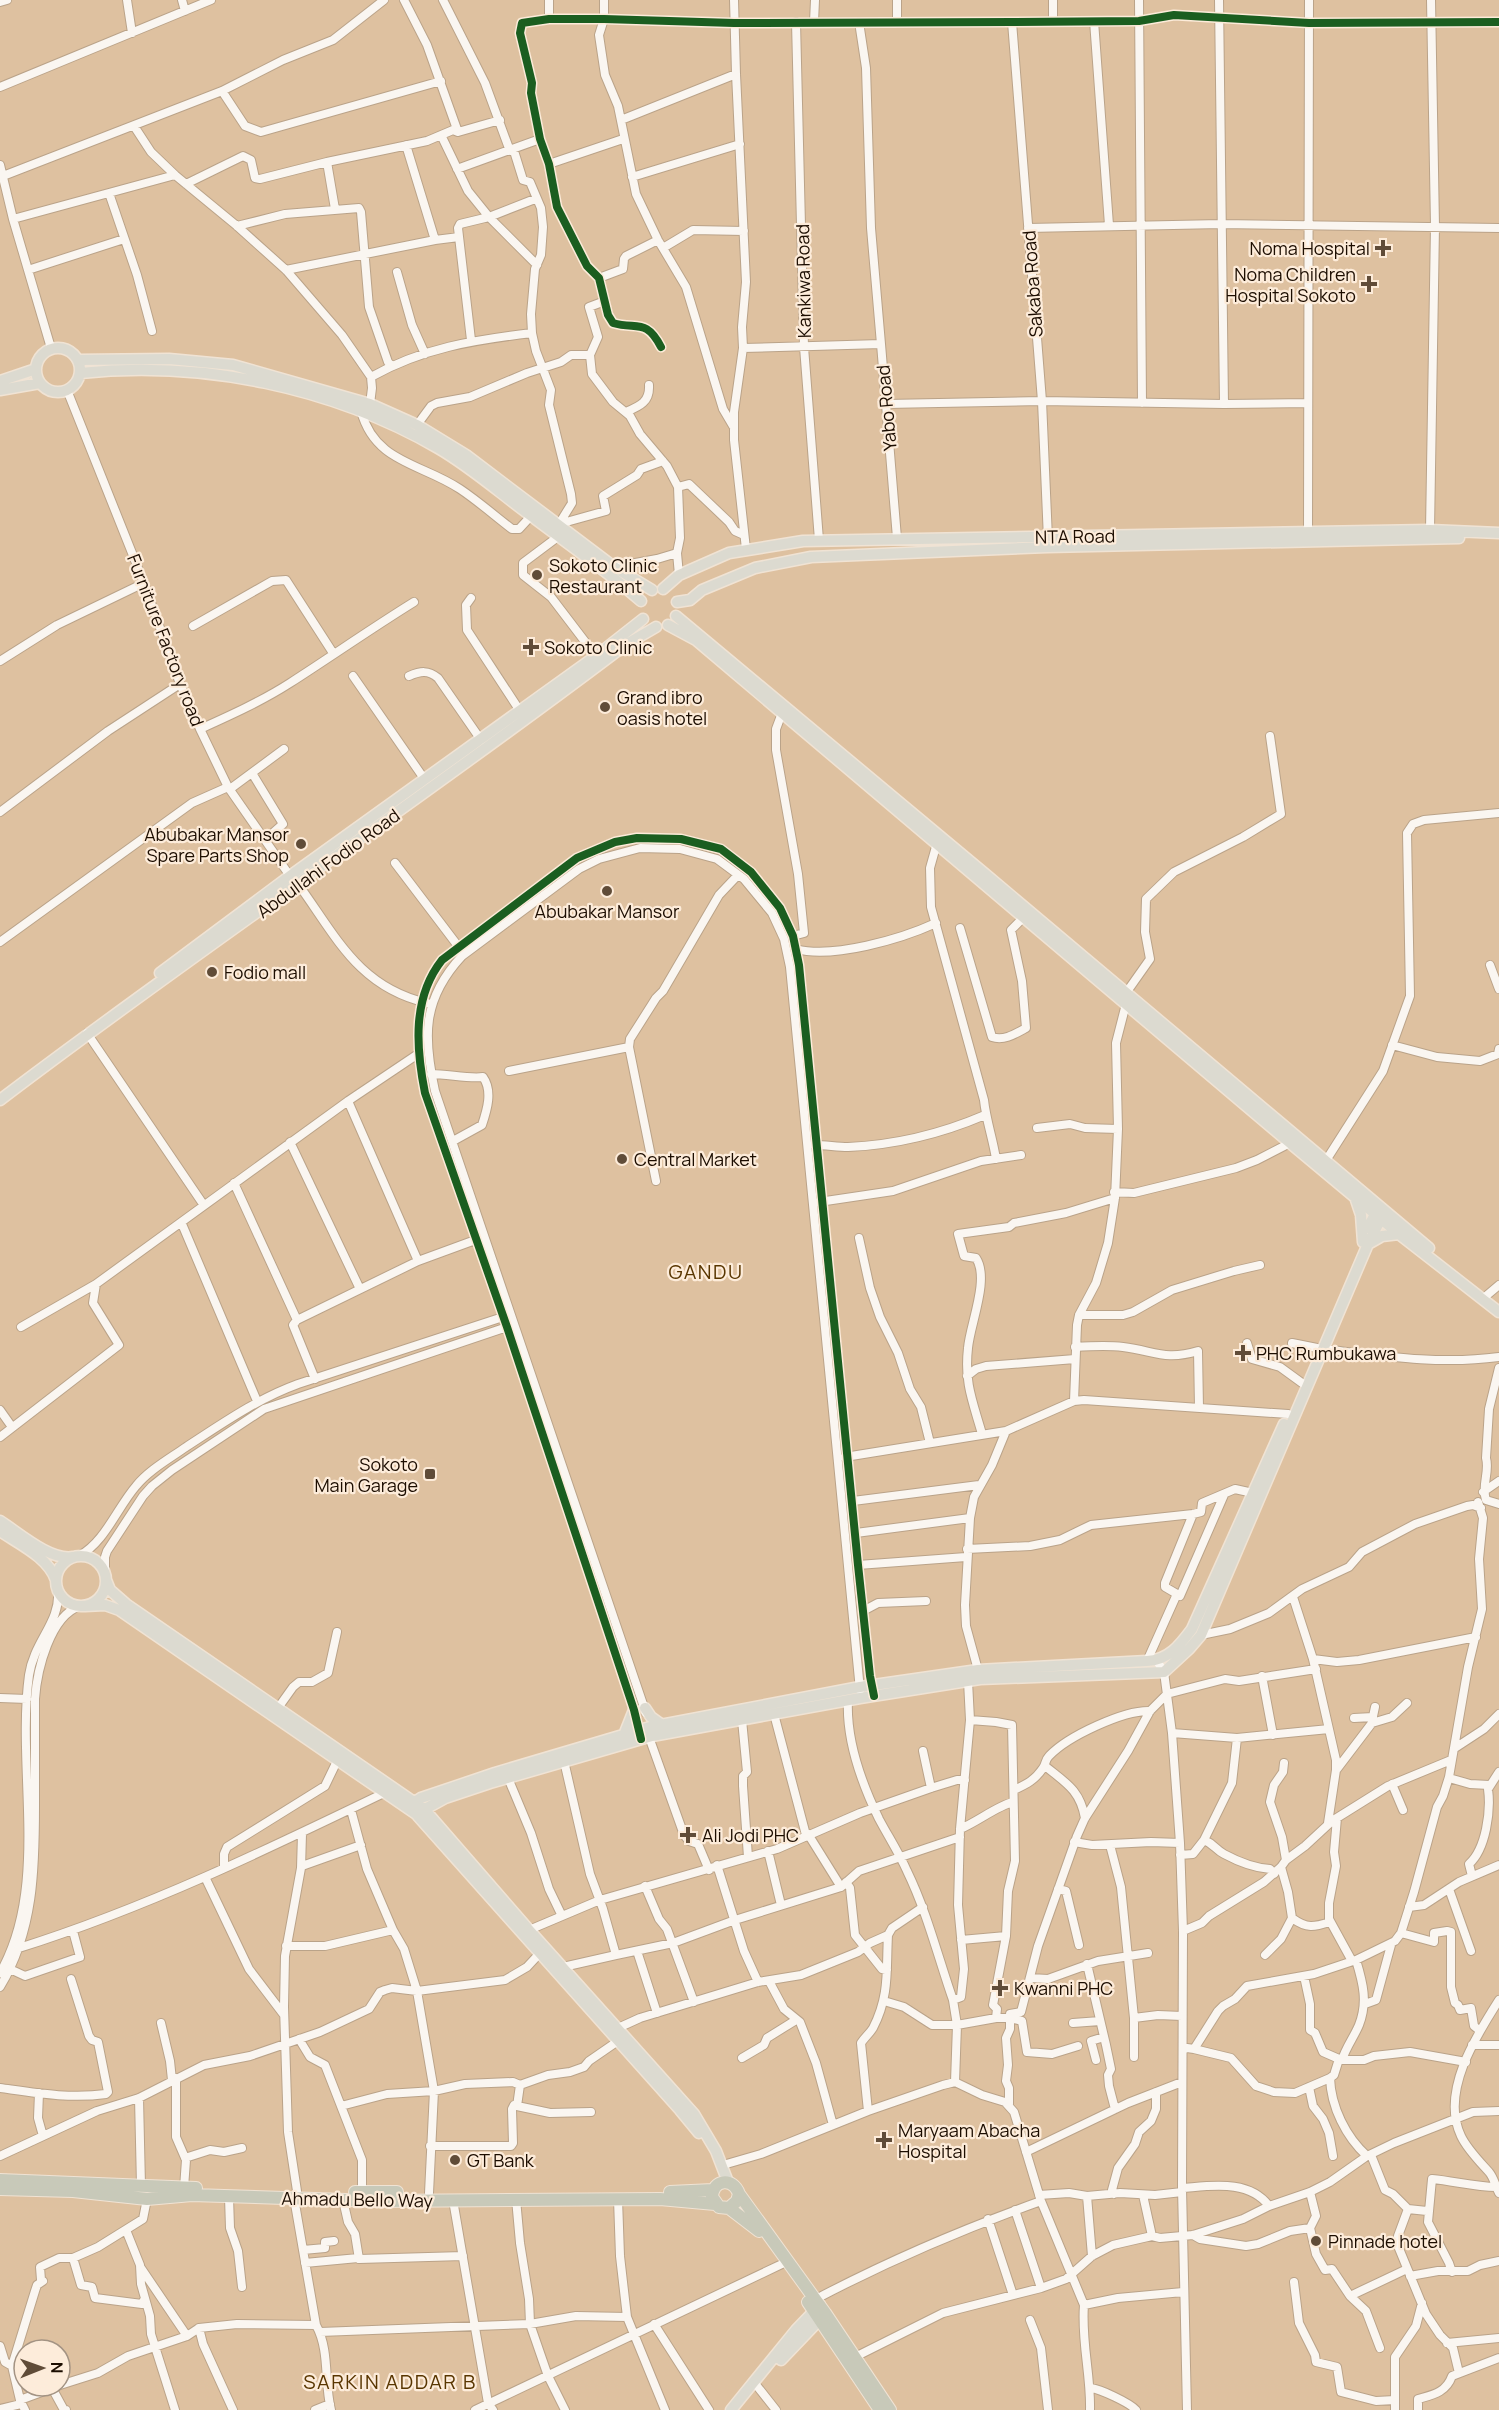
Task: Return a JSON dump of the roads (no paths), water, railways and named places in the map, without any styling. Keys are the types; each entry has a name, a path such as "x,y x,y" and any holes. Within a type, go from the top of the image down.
{"highway":[{"name":"Ahmadu Bello Way","path":"0,2180 296,2194 343,2200 618,2199 715,2204"},
{"name":"Ahmadu Bello Way","path":"0,2189 73,2191 147,2199 192,2195 229,2197 362,2192 699,2192 720,2185"},
{"path":"880,2410 819,2310 736,2188 720,2185 712,2197 715,2204 729,2208 757,2228 782,2264 819,2310 855,2357 890,2410"},
{"path":"729,2208 737,2201 739,2194"}],"main road":[{"path":"0,382 40,383 52,391 67,390 76,383 80,373 78,360 72,352 62,348 51,348 43,353 36,369 40,383"},
{"path":"78,360 169,359 233,365 417,425 466,455 642,601"},
{"path":"0,382 36,369"},
{"path":"80,373 116,369 208,372 366,407 441,449 531,516 559,530 614,567 657,590 669,591 677,602 676,616 668,625"},
{"name":"NTA Road","path":"677,602 690,600 702,590 755,568 811,557 1048,542 1430,530 1499,533"},
{"name":"NTA Road","path":"657,590 679,575 729,553 819,540 897,538 1048,542 1499,537"},
{"path":"657,590 642,601 640,607 643,619 656,627 668,625 696,640 1024,917 1325,1162 1380,1212 1499,1305"},
{"path":"676,616 700,634 1126,999 1290,1143 1355,1197 1380,1212 1399,1234 1499,1312"},
{"name":"Abdullahi Fodio Road","path":"0,1100 643,619"},
{"name":"Abdullahi Fodio Road","path":"0,1092 625,645 656,627"},
{"path":"1355,1197 1361,1215 1365,1243"},
{"path":"873,1690 968,1681 1164,1672 1190,1649 1201,1635 1320,1349 1380,1212"},
{"path":"1365,1243 1382,1236 1399,1234"},
{"path":"416,1807 646,1734 662,1725 860,1693 978,1670 1152,1661 1175,1650 1192,1629 1302,1383 1320,1349"},
{"path":"0,1521 55,1556 95,1561 110,1590 126,1604 278,1708 416,1807 694,2114 723,2165 720,2185"},
{"path":"0,1531 50,1568 67,1602 83,1606 105,1605 119,1610 386,1792 416,1807 540,1953 698,2132 715,2165 720,2185"},
{"path":"57,1585 61,1566 76,1557"},
{"path":"83,1606 103,1594 105,1577"},
{"path":"416,1807 495,1773 624,1735 742,1720 848,1700 860,1693"},
{"path":"624,1735 640,1709 662,1725"},
{"path":"738,2410 819,2310"},
{"path":"731,2410 796,2330 819,2310"}],"street":[{"path":"0,2 7,0"},
{"path":"127,0 132,33"},
{"path":"182,0 185,11"},
{"path":"0,87 211,0"},
{"path":"3,176 222,91 283,60 333,40 384,0"},
{"path":"404,0 427,45 458,132"},
{"path":"444,0 485,83 510,151 514,151 523,180 530,182 535,199 541,207 543,227 535,269 531,314 532,333 551,390 549,405 571,494 572,503 559,530"},
{"path":"549,0 549,19"},
{"path":"604,0 604,19 599,35 605,75 621,120 623,139 636,194 658,240 686,287 723,409 734,427"},
{"path":"734,0 746,282 742,327 743,348 734,427 746,549"},
{"path":"814,0 814,22"},
{"path":"897,0 897,21"},
{"path":"1053,0 1053,20"},
{"path":"1139,0 1142,403"},
{"path":"1220,0 1224,404"},
{"path":"1308,533 1309,0"},
{"path":"1430,530 1435,226 1431,0"},
{"path":"661,347 655,336 647,329 635,324 613,322 608,315 599,278 588,266 557,207 531,93 532,83 520,26 522,23 549,19 734,23 1139,21 1174,15 1309,23 1499,22"},
{"path":"859,21 866,68 871,228 881,344"},
{"path":"1094,21 1109,225"},
{"name":"Kankiwa Road","path":"796,22 804,347 819,540"},
{"name":"Sakaba Road","path":"1012,22 1041,402 1048,542"},
{"path":"621,120 736,74"},
{"path":"222,91 245,126 261,132 441,81"},
{"path":"186,184 243,156 251,160 255,178 260,179 427,141 453,130 458,132 500,120"},
{"path":"134,126 151,152 286,270 342,335 371,377 372,388 366,407 368,430 374,440 390,453 459,488 512,529 519,529 531,516"},
{"path":"441,135 468,191 489,217 537,266"},
{"path":"549,164 623,139"},
{"path":"457,169 540,140"},
{"path":"632,177 740,144"},
{"path":"406,146 435,240"},
{"path":"327,162 334,209"},
{"path":"0,165 13,219 51,348"},
{"path":"13,219 176,175"},
{"path":"109,193 137,274 152,331"},
{"path":"471,340 458,228 460,224 489,217 535,199"},
{"path":"237,226 285,214 358,208 365,254 369,307 391,365"},
{"path":"1028,228 1221,224 1499,228"},
{"path":"663,248 693,230 744,231"},
{"path":"286,270 459,237"},
{"path":"28,270 124,239"},
{"path":"599,278 623,269 626,255 658,240"},
{"path":"397,272 412,325 425,354"},
{"path":"605,302 589,307 598,337 590,355 592,374 613,402 626,412 640,434 663,461 678,487 679,575"},
{"path":"371,377 391,365 450,345 471,340 532,333"},
{"name":"Yabo Road","path":"743,348 881,344 897,538"},
{"path":"417,425 431,406 437,403 470,397 527,373 566,360 570,355 590,355"},
{"path":"626,412 645,403 649,385"},
{"name":"Furniture Factory road","path":"67,390 144,583 180,684 229,788 352,960 381,985 427,1003"},
{"path":"886,404 1308,403"},
{"path":"596,656 551,597 523,575 521,567 559,530 606,511 603,496 637,475 641,469 663,461"},
{"path":"678,487 688,484 729,522 735,531 744,535"},
{"path":"614,567 657,560 677,552"},
{"path":"193,626 272,581 286,580 333,653"},
{"path":"0,661 57,625 144,583"},
{"path":"471,598 466,605 467,630 520,711"},
{"path":"200,729 259,701 290,683 414,602"},
{"path":"409,676 421,671 431,672 438,678 481,740"},
{"path":"353,676 425,780"},
{"path":"0,812 108,731 180,684"},
{"path":"782,713 776,729 776,750 798,874 804,933 793,936"},
{"path":"1074,1401 1075,1347 1079,1316 1096,1283 1105,1253 1114,1195 1118,1129 1116,1043 1126,999 1150,959 1145,932 1146,899 1174,872 1243,837 1281,814 1270,736"},
{"path":"0,942 192,803 229,788 284,749"},
{"path":"252,773 283,824 265,840"},
{"path":"1325,1162 1383,1071 1410,996 1407,833 1413,824 1424,820 1499,813"},
{"path":"640,1709 425,1093 418,1054 419,1020 427,1003 462,956 578,858 615,842 637,838 681,839 722,849 751,872 780,908 793,936 817,1145 858,1565 873,1690"},
{"path":"937,843 930,868 931,907 984,1100 985,1115 992,1132 996,1159"},
{"path":"758,1982 713,1867 698,1844 689,1842 684,1835 646,1734 640,1709 516,1324 431,1074 426,1038 427,1003 436,968 458,946 542,889 599,859 639,848 680,849 717,859 738,875 772,913 783,939 789,967 860,1693"},
{"path":"395,863 458,946"},
{"path":"656,1181 629,1047 630,1039 656,998 663,991 719,895 738,875"},
{"path":"960,928 992,1038 997,1039 1011,1036 1026,1028 1022,981 1011,930 1024,917"},
{"path":"796,949 811,953 866,945 911,934 936,924"},
{"path":"1490,965 1499,989"},
{"path":"87,1033 203,1204"},
{"path":"1392,1045 1437,1056 1480,1062 1498,1054 1499,1049"},
{"path":"509,1071 629,1047"},
{"path":"21,1328 96,1284 138,1252 182,1224 203,1204 418,1054"},
{"path":"431,1074 461,1075 473,1079 483,1077 488,1083 487,1112 482,1125 453,1141"},
{"path":"348,1101 418,1261"},
{"path":"807,1146 846,1147 900,1140 967,1123 985,1115"},
{"path":"1037,1128 1070,1124 1085,1128 1118,1129"},
{"path":"290,1142 360,1289"},
{"path":"982,1434 967,1387 968,1350 981,1285 981,1273 976,1258 964,1256 958,1234 1009,1227 1014,1223 1066,1213 1114,1195 1134,1193 1236,1167 1257,1160 1290,1143"},
{"path":"813,1203 893,1191 981,1161 1022,1155"},
{"path":"234,1183 297,1320"},
{"path":"182,1224 257,1401"},
{"path":"315,1379 293,1325 297,1320 418,1261 486,1237"},
{"path":"859,1238 870,1288 880,1317 898,1353 910,1389 921,1407 930,1443"},
{"path":"1079,1316 1123,1315 1133,1312 1172,1290 1260,1265"},
{"path":"0,1437 119,1345 93,1303 96,1284"},
{"path":"1486,1296 1499,1285"},
{"path":"76,1557 92,1546 136,1485 153,1471 257,1401 315,1379 512,1314"},
{"path":"105,1577 107,1551 152,1486 172,1470 264,1409 516,1324"},
{"path":"1247,1343 1252,1359 1280,1367 1302,1383"},
{"path":"1292,1343 1320,1349 1409,1359 1467,1361 1499,1357"},
{"path":"1075,1347 1124,1347 1158,1356 1175,1357 1198,1351 1199,1408"},
{"path":"967,1376 976,1369 986,1366 1075,1359"},
{"path":"1365,2004 1376,2000 1391,1945 1401,1933 1431,1825 1452,1766 1450,1760 1455,1748 1468,1667 1482,1609 1479,1559 1483,1518 1478,1505 1488,1465 1486,1458 1489,1409 1499,1368"},
{"path":"838,1458 1006,1431 1074,1401 1084,1400 1288,1414"},
{"path":"0,1410 12,1427"},
{"path":"978,1670 966,1626 970,1518 979,1485 992,1465 1006,1431"},
{"path":"1483,1492 1499,1481"},
{"path":"852,1501 979,1485"},
{"path":"858,1565 1060,1540 1091,1525 1201,1512 1203,1503 1235,1489 1253,1493"},
{"path":"1483,1492 1486,1500 1499,1504"},
{"path":"1193,1514 1165,1583 1165,1587 1180,1596 1224,1495"},
{"path":"1201,1635 1245,1624 1269,1613 1302,1589 1349,1567 1362,1552 1388,1538 1434,1517 1478,1505"},
{"path":"856,1533 970,1518"},
{"path":"0,1972 9,1955 25,1890 27,1699 31,1661 56,1613 57,1585"},
{"path":"1176,1594 1152,1661 1164,1672 1172,1733 1180,1843 1183,1931 1182,2236 1187,2410"},
{"path":"1293,1597 1316,1669 1336,1770 1328,1823"},
{"path":"863,1611 878,1603 926,1601"},
{"path":"0,1987 19,1948 29,1909 34,1874 37,1677 45,1649 60,1624 69,1611 83,1606"},
{"path":"278,1708 299,1682 312,1682 328,1672 337,1632"},
{"path":"1313,1659 1337,1662 1359,1660 1476,1637"},
{"path":"1090,2410 1090,2388 1084,2342 1084,2305 1040,2198 1014,2112 1009,2104 1009,2088 1006,2081 1008,2065 1006,2038 1010,2029 1010,2014 1021,2012 1038,1946 1074,1842 1085,1818 1128,1752 1150,1711 1167,1694 1225,1679 1239,1681 1316,1669"},
{"path":"1262,1676 1273,1735"},
{"path":"953,2000 961,1997 964,1969 958,1905 960,1833 970,1720 968,1681"},
{"path":"0,1698 27,1699"},
{"path":"848,1700 848,1718 853,1741 875,1808 923,1907 953,2000 957,2025 955,2082"},
{"path":"1354,1718 1373,1720 1392,1717 1407,1702"},
{"path":"1336,1770 1373,1720 1375,1707"},
{"path":"1014,1790 1029,1784 1045,1766 1046,1760 1058,1749 1088,1731 1128,1714 1150,1711"},
{"path":"774,1714 787,1758 803,1830 843,1884 850,1888 855,1935 882,1969 887,1970"},
{"path":"1455,1748 1484,1730 1499,1714"},
{"path":"742,1720 747,1772 743,1776 743,1786 748,1857"},
{"path":"970,1720 1012,1725 1014,1861 1008,1891 1006,1936 993,2005 997,2009 996,2018"},
{"path":"1172,1733 1238,1738 1329,1729"},
{"path":"1180,1855 1193,1854 1204,1840 1232,1783 1238,1738"},
{"path":"923,1750 931,1788"},
{"path":"224,1868 224,1854 227,1848 325,1786 338,1760"},
{"path":"1183,1931 1202,1923 1209,1916 1274,1874 1328,1823 1392,1785 1450,1760"},
{"path":"564,1761 590,1874 616,1955"},
{"path":"1265,1955 1281,1939 1292,1918 1283,1864 1282,1837 1270,1802 1274,1785 1283,1772 1284,1763"},
{"path":"1045,1766 1074,1789 1082,1802 1085,1818"},
{"path":"1472,1876 1469,1863 1475,1859 1482,1843 1490,1810 1489,1785 1499,1772"},
{"path":"508,1778 531,1833 549,1889 561,1914"},
{"path":"1449,1778 1470,1784 1489,1785"},
{"path":"529,1930 561,1914 600,1900 768,1851 875,1808 931,1788 957,1780 965,1780"},
{"path":"1392,1785 1403,1810"},
{"path":"19,1948 73,1931 205,1877 302,1834 386,1792"},
{"path":"563,1967 673,1943 843,1884 858,1871 960,1833 1005,1804 1013,1802"},
{"path":"351,1810 367,1869 393,1930 404,1949 417,1991 434,2091 429,2193"},
{"path":"1183,2050 1194,2049 1231,2058 1253,2083 1263,2089 1295,2093 1334,2076 1358,2026 1365,2004 1365,1991 1354,1960 1330,1922 1329,1903 1336,1866 1334,1852 1337,1818"},
{"path":"302,1834 302,1866 286,1946 284,2016 288,2132 305,2263 331,2407 315,2410"},
{"path":"1204,1840 1214,1844 1224,1854 1270,1869 1274,1874"},
{"path":"1074,1842 1092,1845 1180,1843"},
{"path":"302,1866 361,1845"},
{"path":"1110,1845 1121,1887 1134,2018 1134,2057"},
{"path":"768,1851 781,1905"},
{"path":"1409,1907 1424,1905 1472,1876 1499,1865"},
{"path":"205,1877 244,1960 261,1988 284,2016"},
{"path":"645,1886 659,1919 667,1929 673,1943 693,2002"},
{"path":"1058,1889 1066,1891 1079,1945"},
{"path":"1449,1889 1471,1951"},
{"path":"868,2111 861,2043 872,2031 884,2001 888,1935 892,1928 923,1907"},
{"path":"1292,1918 1306,1927 1313,1928 1330,1922"},
{"path":"286,1946 325,1946 393,1930"},
{"path":"10,1969 26,1976 80,1957 73,1931"},
{"path":"1401,1933 1434,1942 1434,1933 1451,1932 1451,1977 1454,2001 1460,2010 1471,2007 1474,2026 1479,2030"},
{"path":"618,2028 657,2013 758,1982 801,1975 864,1949 870,1943 888,1935"},
{"path":"961,1940 1006,1936"},
{"path":"1194,2049 1218,2011 1235,1999 1244,1988 1304,1976 1391,1945"},
{"path":"637,1951 657,2013"},
{"path":"0,2156 97,2111 139,2098 204,2065 239,2058 285,2044 369,2009 380,1992 385,1990 392,1988 417,1991 505,1980 527,1968 540,1953"},
{"path":"1030,1978 1048,1979 1087,1964 1148,1953"},
{"path":"1087,1964 1111,2069 1108,2075 1109,2086 1115,2109"},
{"path":"1304,1976 1310,2004 1310,2030 1315,2033 1323,2052 1341,2060 1364,2060 1374,2056 1410,2052 1466,2061"},
{"path":"0,2088 53,2096 84,2097 108,2092 98,2042 88,2036 71,1979"},
{"path":"769,1981 784,2009 800,2022 816,2063 833,2125"},
{"path":"1498,2190 1491,2173 1462,2140 1456,2124 1455,2091 1479,2030 1499,2000"},
{"path":"884,2001 904,2007 932,2025 957,2025 996,2018 1022,2021 1027,2052 1052,2054 1078,2046"},
{"path":"1134,2018 1158,2015 1182,2016"},
{"path":"742,2058 764,2045 767,2038 796,2020"},
{"path":"1073,2023 1100,2021"},
{"path":"161,2022 174,2079 176,2137 187,2165 184,2188"},
{"path":"1096,2060 1091,2042 1104,2037"},
{"path":"299,2039 310,2057 324,2066 341,2106 362,2160 362,2192"},
{"path":"341,2106 387,2094 434,2091 465,2084 513,2082 520,2085 548,2075 570,2072 584,2067 618,2041"},
{"path":"1472,2045 1499,2045"},
{"path":"1330,2078 1342,2124 1354,2144 1369,2156 1385,2190 1393,2194 1408,2210 1427,2211"},
{"path":"723,2165 761,2154 868,2111 955,2082 1009,2104"},
{"path":"1026,2152 1115,2109 1182,2082"},
{"path":"517,2106 520,2085"},
{"path":"1309,2087 1313,2106 1323,2119 1329,2133 1333,2156"},
{"path":"1114,2194 1112,2190 1118,2168 1135,2144 1139,2132 1150,2121 1156,2109 1156,2092"},
{"path":"39,2093 38,2118 43,2136"},
{"path":"139,2098 141,2186"},
{"path":"430,2146 511,2146 514,2104 550,2113 591,2112"},
{"path":"855,2357 942,2313 1041,2288 1066,2279 1092,2256 1113,2245 1152,2236 1160,2238 1193,2235 1243,2219 1269,2206 1310,2192 1346,2173 1369,2156 1456,2118 1473,2112 1499,2111"},
{"path":"185,2158 210,2150 224,2152 242,2148"},
{"path":"1452,2272 1428,2223 1427,2211 1432,2179 1455,2181 1498,2190"},
{"path":"819,2310 873,2269 1040,2198 1069,2193 1087,2196 1143,2195 1219,2186 1244,2188 1263,2198 1269,2206"},
{"path":"1310,2192 1316,2216 1310,2228 1320,2263 1325,2270 1332,2269 1350,2296 1366,2311 1380,2348"},
{"path":"1143,2195 1152,2236"},
{"path":"1087,2196 1092,2256"},
{"path":"229,2197 230,2228 238,2251 242,2288"},
{"path":"6,2363 37,2286 44,2281 41,2280 40,2267 59,2258 73,2258 98,2247 126,2230 143,2219 147,2199"},
{"path":"516,2199 530,2324 548,2376 565,2410"},
{"path":"618,2199 620,2256 627,2317 665,2410"},
{"path":"343,2200 348,2222 357,2241 358,2258"},
{"path":"453,2200 491,2406"},
{"path":"1015,2210 1041,2288"},
{"path":"1408,2210 1398,2242 1426,2314 1453,2348 1460,2373"},
{"path":"988,2219 1013,2295"},
{"path":"1193,2235 1200,2239 1246,2246 1258,2244 1290,2230 1310,2228"},
{"path":"126,2230 140,2268 144,2301 150,2316 160,2368 175,2410"},
{"path":"303,2250 325,2247 325,2242 334,2241"},
{"path":"305,2263 398,2256 463,2256"},
{"path":"73,2258 81,2285 92,2287 95,2298 142,2304 144,2301"},
{"path":"1350,2296 1408,2272 1468,2271 1480,2265 1499,2261"},
{"path":"475,2410 491,2406 633,2333 782,2264"},
{"path":"140,2268 188,2336"},
{"path":"1294,2282 1300,2327 1315,2355 1316,2362 1337,2367 1341,2392 1376,2401 1395,2400"},
{"path":"1084,2305 1118,2298 1183,2292"},
{"path":"1395,2410 1395,2357 1416,2326 1422,2303"},
{"path":"72,2381 98,2373 128,2356 188,2336 200,2328 237,2324 318,2329 475,2326 530,2324 576,2316 627,2317"},
{"path":"1030,2320 1041,2349 1048,2410"},
{"path":"654,2324 709,2410"},
{"path":"200,2328 203,2344 233,2410"},
{"path":"1447,2343 1499,2338"},
{"path":"0,2346 22,2405 0,2409"},
{"path":"1418,2410 1418,2399 1435,2396 1451,2381 1452,2376 1499,2358"},
{"path":"757,2386 776,2410"},
{"path":"1090,2388 1100,2389 1132,2405 1136,2410"}],"place":[{"name":"Noma Hospital","path":"1383,248"},
{"name":"Noma Children Hospital Sokoto","path":"1369,284"},
{"name":"Sokoto Clinic Restaurant","path":"537,575"},
{"name":"Sokoto Clinic","path":"531,647"},
{"name":"Grand ibro oasis hotel","path":"605,707"},
{"name":"Abubakar Mansor Spare Parts Shop","path":"301,844"},
{"name":"Abubakar Mansor","path":"607,891"},
{"name":"Fodio mall","path":"212,972"},
{"name":"Central Market","path":"622,1159"},
{"name":"PHC Rumbukawa","path":"1243,1353"},
{"name":"Sokoto Main Garage","path":"430,1474"},
{"name":"Ali Jodi PHC","path":"688,1835"},
{"name":"Kwanni PHC","path":"1000,1988"},
{"name":"Maryaam Abacha Hospital","path":"884,2140"},
{"name":"GT Bank","path":"455,2160"},
{"name":"Pinnade hotel","path":"1316,2241"}],"district":[{"name":"GANDU","path":"706,1271"},
{"name":"SARKIN ADDAR B","path":"390,2381"}]}
